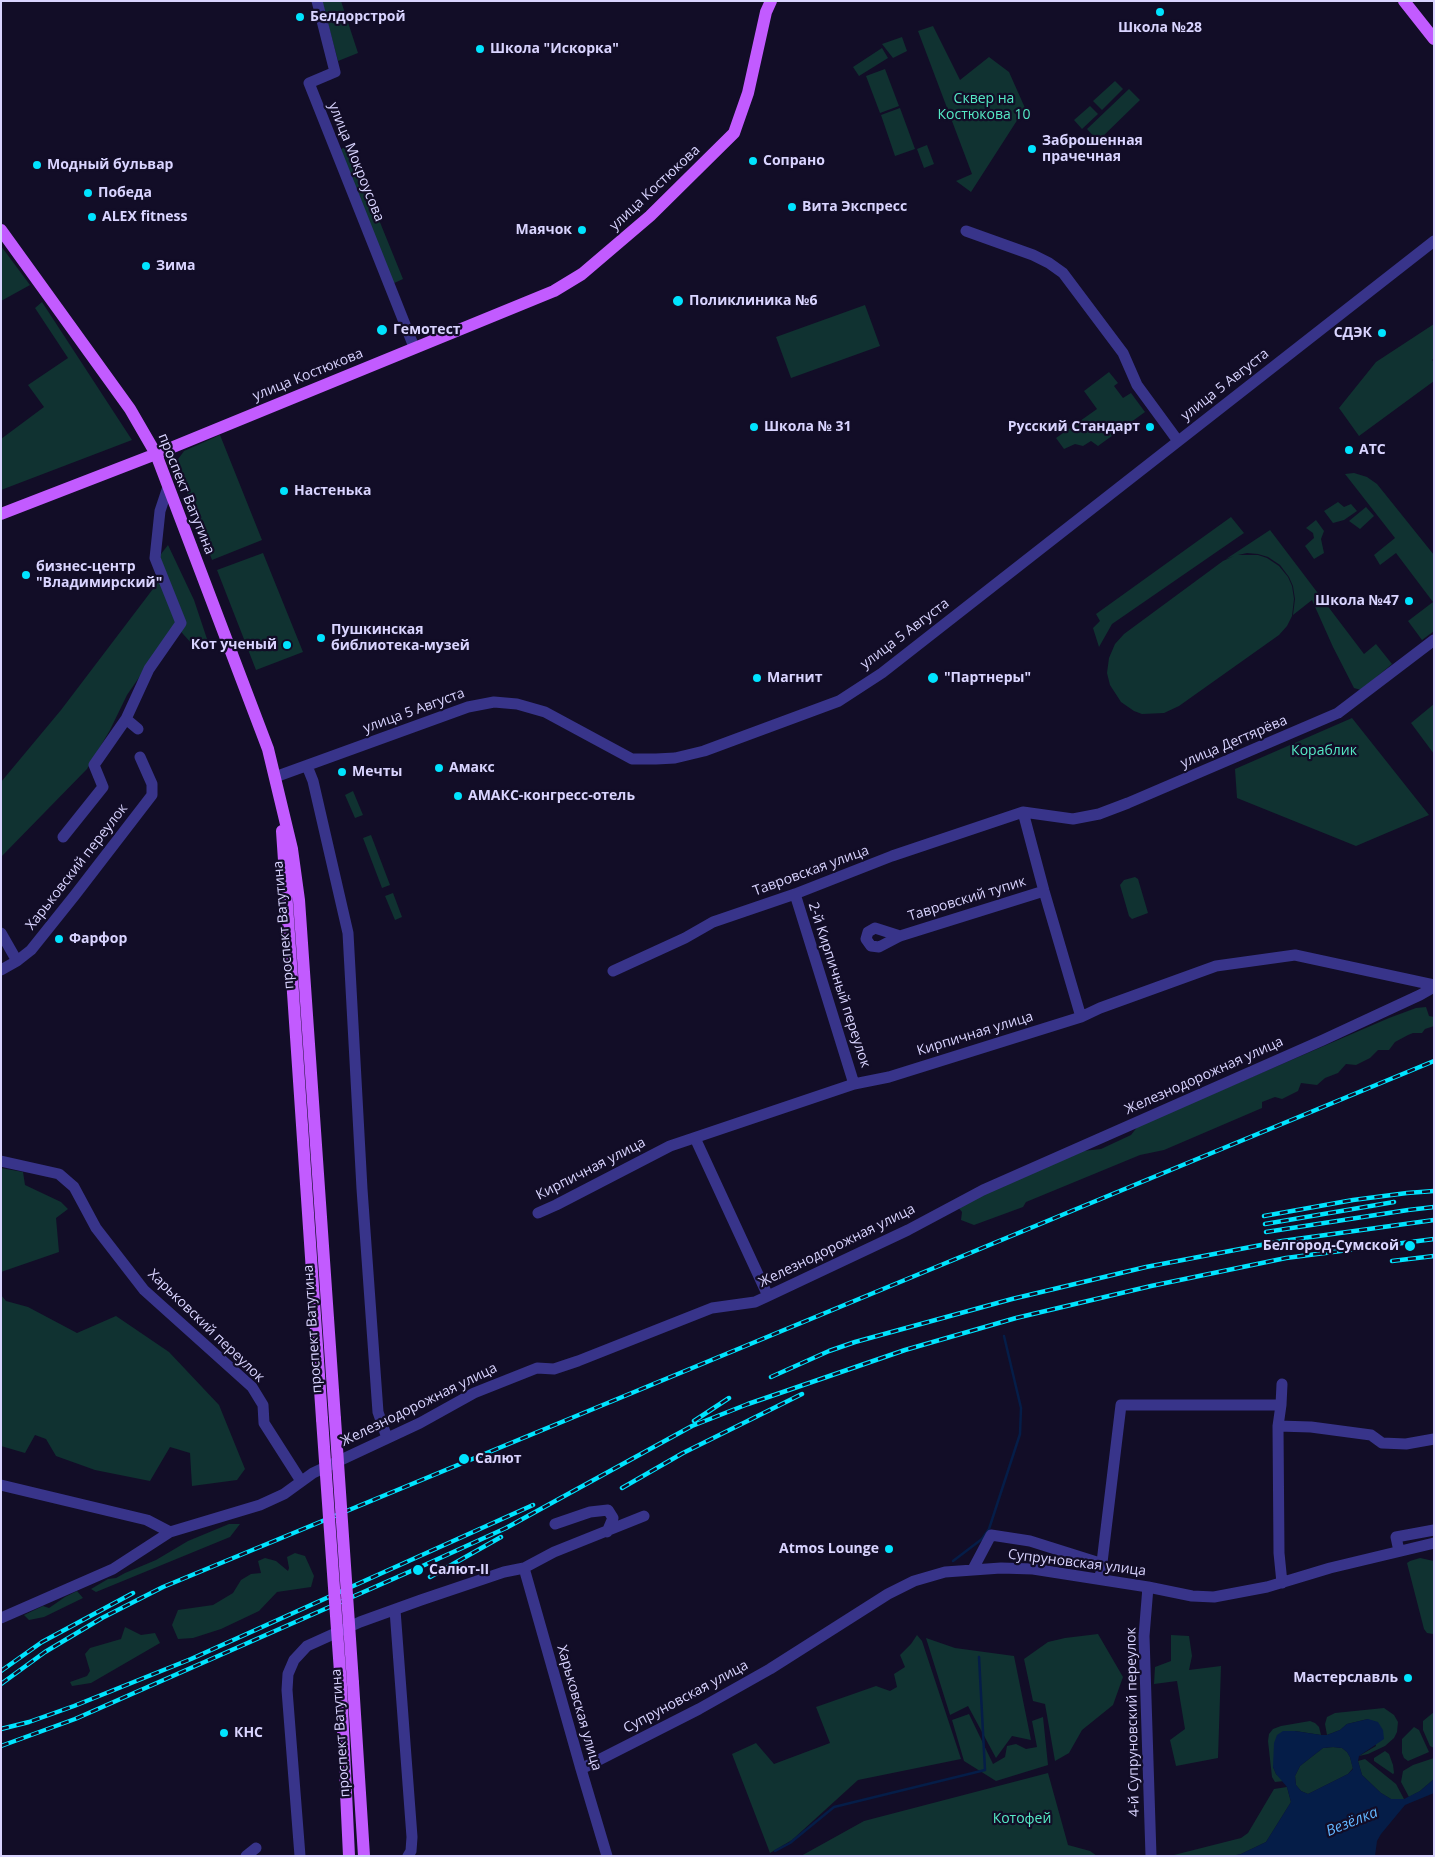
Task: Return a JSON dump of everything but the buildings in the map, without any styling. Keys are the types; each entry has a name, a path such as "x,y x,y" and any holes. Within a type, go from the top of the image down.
{"main road":[{"name":"улица Костюкова","path":"1,514 156,454 554,290 582,274 650,216 734,133 748,94 766,12 771,1"},
{"path":"1408,6 1432,34"},
{"name":"проспект Ватутина","path":"1,230 130,409 156,454 268,749 281,801 283,852 347,1685 364,1854"},
{"name":"проспект Ватутина","path":"347,1685 348,1854"}],"street":[{"name":"улица Мокроусова","path":"317,1 335,72 308,83 414,347"},
{"path":"966,231 1033,255 1063,273 1123,353 1137,385 1178,441"},
{"name":"улица 5 Августа","path":"275,777 468,707 494,702 517,704 545,712 632,759 676,758 704,751 839,701 882,672 1434,241"},
{"path":"63,837 103,787 94,765 126,719 149,669 181,623 155,558 160,511 168,487"},
{"name":"улица Дегтярёва","path":"1023,812 1073,819 1099,814 1235,758 1338,713 1434,640"},
{"path":"126,719 138,729"},
{"name":"Харьковский переулок","path":"17,961 31,950 152,795 152,784 140,757"},
{"path":"307,766 348,933 362,1189 377,1402 378,1412 387,1438"},
{"path":"1023,812 1044,892 1081,1017"},
{"name":"Тавровская улица","path":"613,971 685,938 713,922 795,894 892,856 1023,812"},
{"name":"Тавровский тупик","path":"900,936 1044,892"},
{"name":"2-й Кирпичный переулок","path":"795,894 854,1084"},
{"path":"1,933 17,961 1,970"},
{"name":"Кирпичная улица","path":"538,1213 556,1206 670,1146 854,1084 889,1076 1081,1017 1100,1008 1216,966 1295,955 1434,986"},
{"name":"Железнодорожная улица","path":"1,1618 113,1569 170,1532 260,1505 284,1494 313,1473 420,1423 474,1392 538,1368 554,1369 712,1308 755,1302 908,1230 983,1190 1332,1036 1420,995 1434,986"},
{"path":"695,1138 768,1296"},
{"name":"Харьковский переулок","path":"1,1161 59,1174 74,1187 96,1228 144,1290 252,1387 263,1405 264,1423 301,1481"},
{"path":"1282,1384 1278,1426 1279,1553 1282,1583"},
{"path":"1100,1579 1121,1405 1281,1405"},
{"path":"1278,1426 1311,1427 1371,1435 1382,1443 1406,1444 1434,1439"},
{"path":"1,1486 147,1520 170,1532"},
{"path":"555,1524 590,1512 608,1510 613,1518 607,1532"},
{"path":"300,1856 287,1690 288,1674 294,1660 307,1646 360,1622 504,1572 524,1568 554,1552 644,1516"},
{"path":"1399,1551 1396,1537 1434,1530"},
{"path":"973,1569 991,1535 1030,1541 1103,1564"},
{"name":"Супруновская улица","path":"581,1769 699,1709 770,1669 888,1594 914,1581 945,1572 973,1569 1033,1570 1100,1579 1192,1596 1214,1597 1282,1583 1330,1568 1434,1543"},
{"name":"Харьковская улица","path":"524,1568 607,1856"},
{"name":"4-й Супруновский переулок","path":"1148,1587 1144,1636 1151,1856"},
{"path":"395,1610 412,1838 408,1856"},
{"path":"246,1856 256,1848"}],"green space":[{"path":"322,1 341,1 358,53 338,61"},
{"name":"Сквер на Костюкова 10","path":"933,26 960,80 989,57 1009,72 1025,108 971,192 956,181 972,174 918,31"},
{"path":"902,37 907,51 893,58 882,44"},
{"path":"882,48 888,58 859,76 853,67"},
{"path":"885,69 899,106 880,113 866,76"},
{"path":"1115,81 1123,89 1102,110 1093,101"},
{"path":"1129,89 1140,100 1098,141 1087,129"},
{"path":"1090,106 1098,114 1082,129 1074,120"},
{"path":"900,108 915,149 895,156 881,115"},
{"path":"927,145 934,164 924,168 917,149"},
{"path":"349,146 403,279 392,284 338,150"},
{"path":"1,246 30,285 1,301"},
{"path":"42,302 132,440 1,490 1,439 44,407 28,385 68,358 35,308"},
{"path":"865,305 880,346 791,378 776,337"},
{"path":"1434,324 1434,358 1432,360 1434,362 1434,381 1359,436 1339,408 1376,362"},
{"path":"1109,372 1118,383 1114,386 1123,398 1131,393 1145,412 1098,446 1091,441 1083,446 1075,444 1064,449 1056,438 1097,409 1084,391"},
{"path":"220,435 262,540 212,560 176,462 184,451"},
{"path":"1354,473 1367,477 1377,484 1434,555 1434,631 1422,640 1408,621 1433,602 1396,553 1380,565 1374,555 1395,538 1345,474"},
{"path":"1338,502 1344,507 1351,504 1357,511 1344,520 1333,523 1324,511"},
{"path":"1366,507 1374,516 1360,529 1349,521"},
{"path":"1231,517 1244,533 1112,624 1099,647 1093,628 1100,621 1096,614"},
{"path":"1316,520 1324,531 1321,539 1324,553 1314,559 1305,546 1314,538 1313,533 1306,528"},
{"path":"1270,530 1364,654 1376,644 1392,664 1361,690 1354,688 1312,600 1293,615 1295,599 1289,577 1280,565 1268,557 1258,554 1247,553 1238,555 1258,555 1267,558 1279,566 1288,577 1294,599 1292,616 1287,626 1279,635 1179,706 1164,713 1142,714 1121,702 1110,685 1107,673 1109,658 1115,644 1124,634 1223,561 1234,556 1226,559"},
{"path":"168,545 194,600 207,639 192,644 175,625 127,695 110,730 87,769 1,857 1,782 61,710 159,581 154,563"},
{"path":"263,553 303,652 256,670 217,570"},
{"path":"1434,704 1434,754 1411,723"},
{"name":"Кораблик","path":"1352,718 1429,815 1356,846 1237,798 1235,769"},
{"path":"353,791 363,815 355,818 345,795"},
{"path":"371,835 390,885 382,888 363,838"},
{"path":"1135,877 1138,879 1148,913 1132,919 1129,916 1120,885 1124,880"},
{"path":"393,893 402,917 395,920 385,896"},
{"path":"1426,1007 1429,1016 1434,1017 1434,1026 1425,1029 1422,1033 1408,1035 1395,1042 1389,1050 1378,1050 1370,1058 1356,1065 1346,1064 1338,1073 1325,1078 1317,1085 1301,1083 1298,1091 1282,1099 1275,1097 1262,1102 1262,1108 1164,1150 1140,1155 1026,1202 1023,1207 974,1225 961,1220 962,1212 957,1206 1083,1151 1101,1149 1131,1135 1138,1126 1389,1018 1416,1008"},
{"path":"1,1168 23,1172 25,1185 61,1202 68,1209 56,1218 59,1252 1,1272"},
{"path":"1,1295 6,1301 28,1307 77,1333 116,1316 169,1352 219,1405 245,1469 237,1480 192,1486 190,1453 170,1447 150,1481 95,1470 56,1456 46,1439 35,1435 25,1453 1,1446"},
{"path":"229,1524 240,1524 230,1537 96,1592 91,1589 108,1579 116,1578 156,1560 188,1541"},
{"path":"295,1553 305,1556 314,1576 311,1587 277,1592 259,1611 221,1629 193,1638 178,1639 172,1625 178,1610 213,1605 233,1593 241,1580 251,1574 261,1573 258,1561 265,1558 276,1561 288,1571 287,1557"},
{"path":"1420,1558 1434,1561 1433,1634 1427,1633 1424,1629 1407,1563"},
{"path":"77,1591 83,1598 44,1617 29,1620 24,1615 43,1606 49,1608"},
{"path":"125,1627 141,1635 155,1633 160,1643 91,1683 72,1686 70,1682 87,1676 90,1671 85,1654 90,1648 121,1639"},
{"path":"1098,1634 1123,1677 1113,1705 1082,1730 1069,1753 1055,1761 1045,1704 1033,1701 1024,1659 1048,1642"},
{"path":"917,1635 922,1641 961,1759 858,1780 792,1840 770,1853 732,1754 756,1743 774,1764 830,1743 816,1707 876,1686 890,1691 897,1687 894,1674 905,1667 900,1655"},
{"path":"1171,1635 1189,1636 1192,1656 1189,1670 1221,1666 1218,1758 1176,1766 1170,1740 1185,1729 1177,1681 1154,1684 1155,1667 1171,1661"},
{"path":"926,1638 955,1648 1014,1656 1031,1740 1012,1736 996,1758 968,1706 950,1715"},
{"path":"1384,1708 1394,1715 1398,1722 1394,1738 1385,1746 1359,1756 1376,1746 1368,1719 1347,1724 1340,1730 1327,1735 1325,1724 1327,1717 1335,1713"},
{"path":"1434,1712 1434,1748 1430,1746 1423,1730 1423,1721"},
{"path":"969,1714 993,1764 1005,1757 1007,1746 1016,1744 1026,1749 1037,1747 1032,1721 1043,1717 1048,1765 996,1781 964,1761 952,1720"},
{"path":"1310,1721 1319,1727 1321,1735 1295,1731 1273,1767 1276,1774 1284,1781 1275,1782 1272,1777 1269,1734 1273,1729 1281,1726"},
{"path":"1414,1727 1419,1730 1429,1752 1408,1761 1402,1753 1402,1739"},
{"path":"1323,1748 1342,1748 1347,1752 1353,1768 1348,1774 1308,1794 1301,1791 1296,1785 1295,1776 1300,1766"},
{"path":"1385,1751 1389,1754 1393,1765 1393,1774 1374,1761 1374,1758"},
{"path":"1434,1758 1434,1779 1420,1791 1409,1797 1401,1782 1403,1771 1413,1765"},
{"path":"1365,1759 1396,1784 1404,1799 1391,1799 1381,1793 1362,1775 1358,1761"},
{"name":"Котофей","path":"1048,1773 1068,1845 1090,1851 1097,1856 801,1856 864,1821"},
{"path":"1287,1787 1291,1802 1266,1842 1241,1854 1232,1856 1170,1856 1241,1838 1248,1833 1274,1789"}],"water":[{"name":"Везёлка","path":"1368,1719 1378,1722 1383,1730 1384,1739 1359,1756 1358,1761 1362,1775 1381,1793 1391,1799 1404,1799 1420,1791 1434,1779 1434,1793 1405,1805 1381,1834 1377,1841 1375,1856 1232,1856 1241,1854 1266,1842 1291,1802 1287,1787 1276,1774 1273,1767 1274,1743 1277,1735 1283,1731 1295,1731 1327,1735 1340,1730 1347,1724","holes":["1323,1748 1342,1748 1350,1757 1353,1769 1348,1774 1308,1794 1301,1791 1296,1785 1295,1776 1300,1766"]}],"waterway":[{"path":"953,1561 982,1539 989,1529 1020,1434 1021,1408 1004,1336"},
{"path":"775,1851 790,1843 834,1807 985,1770 979,1657"}],"railway":[{"path":"1,1684 45,1652 102,1618 163,1587 1434,1061"},
{"path":"1264,1216 1353,1200 1434,1191"},
{"path":"1265,1224 1394,1202"},
{"path":"1266,1232 1434,1207"},
{"path":"771,1377 829,1351 855,1342 1012,1299 1146,1267 1282,1241 1434,1220"},
{"path":"1,1746 75,1719 506,1528 692,1426 748,1404 905,1350 1016,1318 1151,1286 1286,1258 1434,1239"},
{"path":"1392,1261 1434,1256"},
{"path":"622,1488 683,1453 802,1394"},
{"path":"694,1421 729,1398"},
{"path":"1,1729 29,1722 74,1706 191,1659 533,1505"},
{"path":"430,1577 501,1537"},
{"path":"1,1671 42,1642 133,1593"}],"place":[{"name":"Школа №28","path":"1160,12"},
{"name":"Белдорстрой","path":"300,17"},
{"name":"Школа \"Искорка\"","path":"480,49"},
{"name":"Заброшенная прачечная","path":"1032,149"},
{"name":"Сопрано","path":"753,161"},
{"name":"Модный бульвар","path":"37,165"},
{"name":"Победа","path":"88,193"},
{"name":"Вита Экспресс","path":"792,207"},
{"name":"ALEX fitness","path":"92,217"},
{"name":"Маячок","path":"582,230"},
{"name":"Зима","path":"146,266"},
{"name":"Поликлиника №6","path":"678,301"},
{"name":"Гемотест","path":"382,330"},
{"name":"СДЭК","path":"1382,333"},
{"name":"Школа № 31","path":"754,427"},
{"name":"Русский Стандарт","path":"1150,427"},
{"name":"АТС","path":"1349,450"},
{"name":"Настенька","path":"284,491"},
{"name":"бизнес-центр \"Владимирский\"","path":"26,575"},
{"name":"Школа №47","path":"1409,601"},
{"name":"Пушкинская библиотека-музей","path":"321,638"},
{"name":"Кот ученый","path":"287,645"},
{"name":"Магнит","path":"757,678"},
{"name":"\"Партнеры\"","path":"933,678"},
{"name":"Амакс","path":"439,768"},
{"name":"Мечты","path":"342,772"},
{"name":"АМАКС-конгресс-отель","path":"458,796"},
{"name":"Фарфор","path":"59,939"},
{"name":"Белгород-Сумской","path":"1410,1246"},
{"name":"Салют","path":"464,1459"},
{"name":"Atmos Lounge","path":"889,1549"},
{"name":"Салют-II","path":"418,1570"},
{"name":"Мастерславль","path":"1408,1678"},
{"name":"КНС","path":"224,1733"}]}
